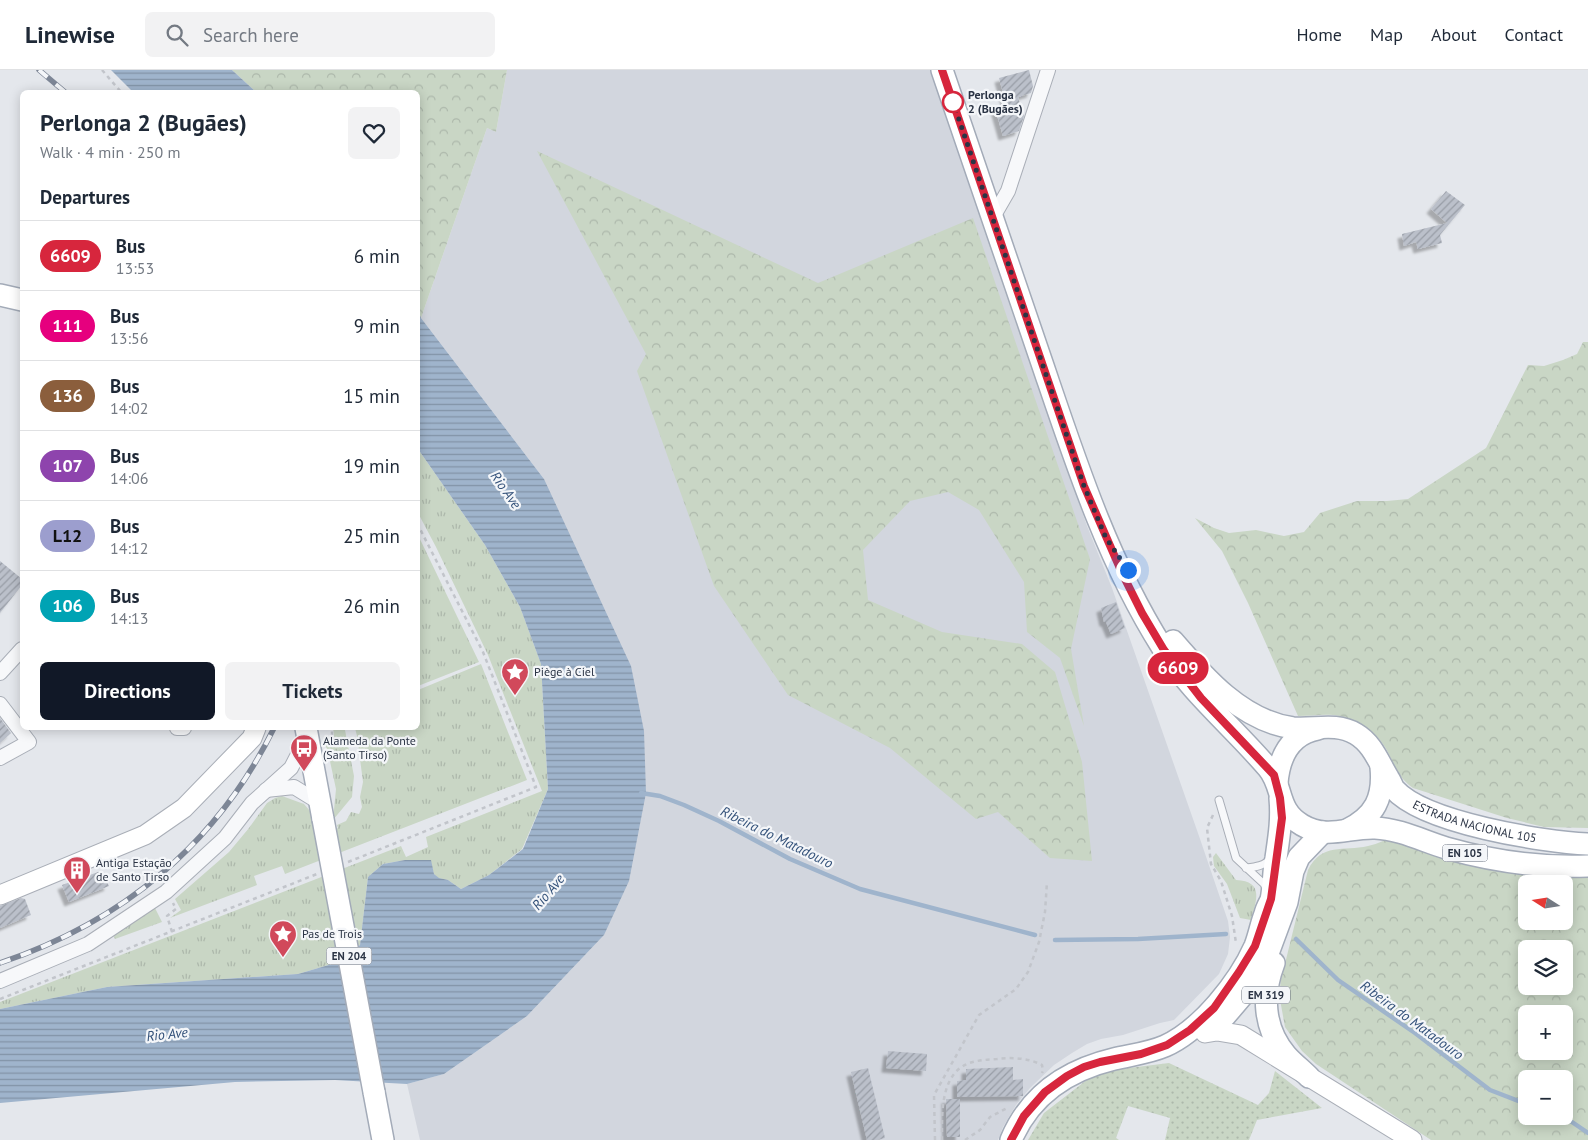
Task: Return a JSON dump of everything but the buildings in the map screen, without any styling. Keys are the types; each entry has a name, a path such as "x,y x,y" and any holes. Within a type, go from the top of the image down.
{"main road":[{"name":"EN 105","path":"942,70 1084,486 1106,538 1142,613 1164,650 1201,698 1274,775 1278,791 1288,812 1299,824 1313,831 1345,831 1375,828 1415,837 1444,848 1503,861 1588,866"},
{"path":"0,295 20,300"},
{"name":"ESTRADA NACIONAL 105","path":"1106,538 1119,555 1169,636 1198,670 1242,706 1262,718 1279,724 1294,728 1328,727 1342,729 1361,738 1376,753 1394,789 1427,810 1509,834 1567,843 1588,844"},
{"path":"1011,1140 1024,1116 1045,1092 1067,1076 1084,1067 1100,1062 1141,1054 1167,1045 1183,1043 1205,1032 1235,1004 1254,982 1267,956 1279,901 1279,842 1282,818 1278,791 1278,766 1286,751 1297,738 1312,730 1328,727"},
{"name":"EN 204","path":"312,735 322,811 383,1140"},
{"name":"EN 105","path":"1345,831 1360,824 1372,813 1380,798 1383,783 1381,766"},
{"path":"1167,1045 1190,1030 1206,1016 1239,972 1279,901 1299,857 1323,832"},
{"name":"EM 319","path":"1279,901 1280,944 1268,978 1266,1015 1277,1042 1286,1054 1309,1076"}],"street":[{"path":"993,217 1008,192 1048,70"},
{"path":"0,674 20,651"},
{"path":"0,704 29,742 0,758"},
{"path":"0,895 145,835 184,808 252,738 255,730"},
{"path":"0,981 88,944 166,892 225,838 252,803 291,768 312,735"},
{"path":"266,790 294,787 322,811"},
{"path":"1235,1004 1244,1028 1261,1047"},
{"name":"EM 319","path":"1205,1032 1217,1031 1241,1035 1412,1140"}],"lane":[{"path":"1220,800 1236,858 1279,901"},
{"path":"1246,868 1258,866 1268,861 1279,842"}],"path":[{"path":"102,70 118,90"},
{"path":"345,863 536,787 483,652 420,529"},
{"path":"312,735 332,735 332,730"},
{"path":"1220,800 1207,828 1211,864 1224,890 1232,916 1237,946"},
{"path":"0,999 317,874"},
{"path":"935,1140 934,1095 979,1015 1016,988 1028,972 1039,942 1045,912 1047,882"},
{"path":"166,916 172,932"},
{"path":"942,1140 942,1103 953,1076 962,1066 977,1060 1002,1058 1033,1060 1042,1065 1043,1071 1040,1076"},
{"path":"965,1140 980,1130 990,1117 1011,1106"}],"shaded area":[{"path":"507,70 930,70 1087,526 1112,588 1199,836 1228,921 1230,937 1228,954 1219,974 1174,1020 1087,1044 1054,1065 1030,1088 1016,1105 998,1140 420,1140 407,1084 444,1074 527,1016 604,935 544,479 421,318 487,128 496,132"}],"green space":[{"path":"232,70 507,70 496,132 487,128 421,318 420,90 254,90"},
{"path":"537,151 818,283 973,218 1090,559 1071,649 1084,726 1060,658 1027,632 1024,582 979,510 948,492 910,501 863,550 868,600 942,632 1022,644 1055,672 1082,762 1092,861 1050,858 998,812 976,819 890,748 788,695 714,586 637,371 646,354"},
{"path":"1583,342 1588,342 1588,828 1544,827 1507,818 1413,788 1399,774 1385,747 1375,735 1355,721 1333,715 1298,716 1248,603 1222,551 1195,518 1229,533 1256,530 1284,536 1304,532 1320,513 1357,501 1408,499 1486,448 1528,365 1544,366 1563,360 1577,354"},
{"path":"420,452 485,545 520,607 541,664 548,789 522,849 489,875 461,889 448,880 438,878 434,874 430,860 405,860 383,864 368,877 360,945 332,964 298,974 107,987 0,1009 0,1002 401,846 406,857 428,847 426,837 542,791 488,655 420,517"},
{"path":"420,539 479,662 420,685"},
{"path":"481,664 527,780 285,874 282,866 254,876 257,885 170,918 181,910 175,899 229,852 267,803 275,798 282,796 304,804 310,811 316,841 338,828 337,825 346,821 351,812 359,814 362,807 360,797 363,782 356,730 420,730 420,689"},
{"path":"333,730 345,730 354,776 352,797 333,820 336,789 325,744 334,735"},
{"path":"1383,841 1393,841 1588,872 1588,1140 1431,1140 1316,1064 1302,1051 1285,1027 1279,994 1308,870 1320,855 1327,852 1368,846"},
{"path":"1216,853 1236,880 1245,881 1255,888 1256,900 1251,920 1240,918 1227,884 1214,866 1213,857"},
{"path":"155,908 162,922 115,939 113,935"},
{"path":"1169,1063 1258,1105 1269,1093 1275,1071 1322,1108 1257,1120 1249,1140 1165,1140 1170,1118 1128,1106 1116,1138 1119,1140 1028,1140 1044,1113 1097,1072"}],"water":[{"path":"111,70 232,70 254,90 131,90"},
{"name":"Rio Ave","path":"420,315 544,479 631,666 644,731 646,793 629,881 604,935 527,1016 444,1074 407,1084 335,1080 235,1082 0,1103 0,1009 107,987 298,974 332,964 360,945 368,877 383,864 405,860 431,860 434,874 439,878 448,880 461,889 489,875 523,849 548,789 541,664 520,607 485,545 420,452"}],"waterway":[{"name":"Ribeira do Matadouro","path":"641,793 660,796 684,805 719,821 790,859 860,889 1035,935"},
{"name":"Ribeira do Matadouro","path":"1055,940 1138,939 1226,934"},
{"name":"Ribeira do Matadouro","path":"1296,939 1338,980 1415,1033 1490,1090 1518,1101"},
{"name":"Ribeira do Matadouro","path":"1573,1123 1588,1133"}],"railway":[{"path":"39,70 63,90"},
{"path":"0,963 44,946 86,925 125,901 161,874 194,843 224,808 251,770 273,730"}],"bus line":[{"name":"6609","path":"942,70 1084,486 1122,573 1142,613 1164,650 1185,679 1274,775 1280,798 1282,818 1271,899 1255,946 1214,1008 1190,1030 1167,1045 1141,1054 1100,1062 1084,1067 1067,1076 1045,1092 1024,1116 1011,1140"}],"place":[{"name":"Perlonga 2 (Bugães)","path":"953,102"},
{"name":"Piège à Ciel","path":"515,696"},
{"name":"Alameda da Ponte (Santo Tirso)","path":"304,772"},
{"name":"Antiga Estação de Santo Tirso","path":"77,894"},
{"name":"Pas de Trois","path":"283,958"}],"route":[{"path":"953,102 1084,486 1106,538 1128,570"}]}
